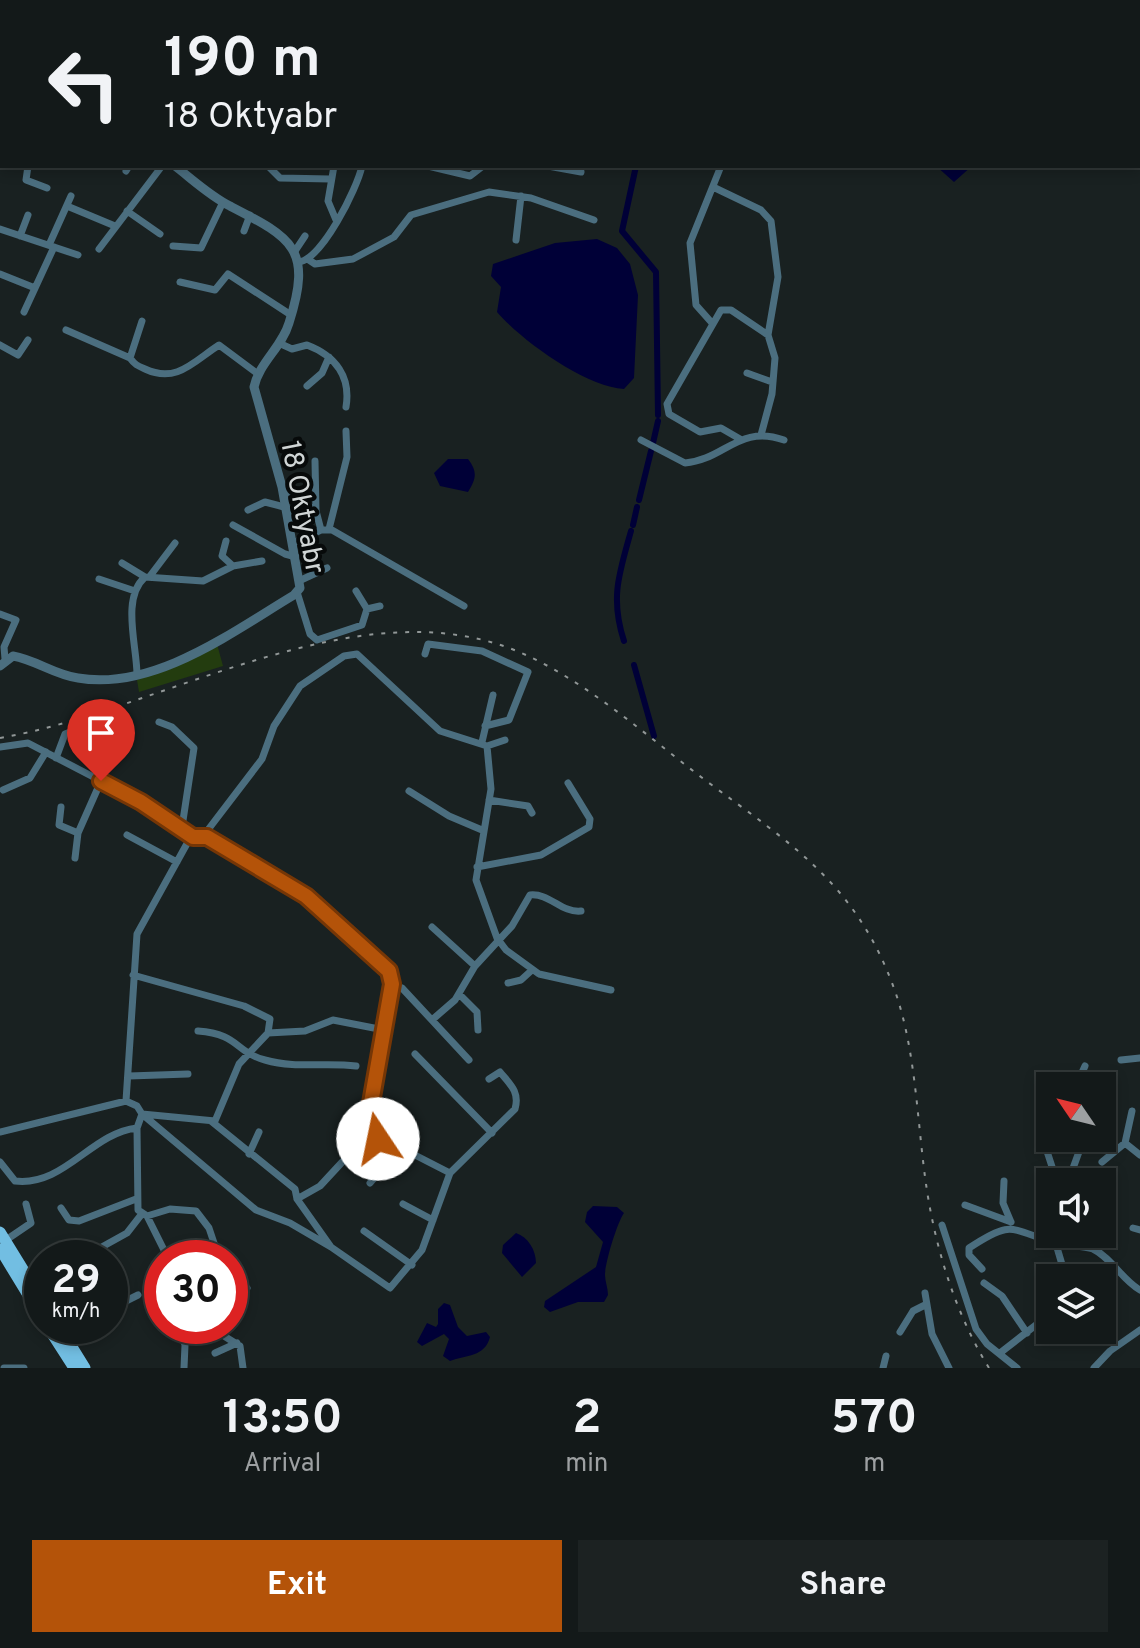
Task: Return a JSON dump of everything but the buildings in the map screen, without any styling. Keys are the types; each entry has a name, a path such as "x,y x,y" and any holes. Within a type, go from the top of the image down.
{"main road":[{"path":"2,1240 24,1273"},
{"path":"2,1240 24,1283"},
{"path":"57,1344 69,1367"},
{"path":"70,1344 85,1368"}],"street":[{"path":"28,168 26,180 47,188"},
{"path":"99,249 160,168"},
{"path":"178,168 223,202 270,226 304,261 315,264 353,259 390,239 411,215 495,192 521,196 594,220"},
{"path":"270,168 280,178 330,179"},
{"path":"333,168 328,201 336,220"},
{"path":"66,330 130,358 134,364 150,372 174,375 223,345 258,374 281,344 304,261 348,207 361,168"},
{"path":"436,168 470,176 480,168"},
{"path":"559,168 581,172"},
{"path":"712,323 696,305 690,243 720,168"},
{"path":"713,187 761,210 771,221 778,277 768,335 775,353 761,435"},
{"path":"24,312 71,196"},
{"path":"516,240 516,216 521,196"},
{"path":"173,246 201,248 211,233 223,202"},
{"path":"67,206 115,226"},
{"path":"127,211 160,234"},
{"path":"20,236 28,215"},
{"path":"244,231 250,215"},
{"path":"0,229 78,255"},
{"path":"295,251 305,236"},
{"path":"0,274 35,288"},
{"path":"180,282 215,290 223,275 228,274 291,315"},
{"path":"740,439 721,428 700,432 666,410 712,323 727,308 768,335"},
{"path":"130,358 142,321"},
{"path":"0,345 18,355 28,340"},
{"path":"281,344 292,349 307,345 329,357 348,384 346,407"},
{"path":"307,386 322,373 329,357"},
{"path":"747,373 772,382"},
{"name":"18 Oktyabr","path":"2,662 22,657 76,678 137,675 215,641 297,592 301,580 282,487 255,394 258,374"},
{"path":"293,543 325,529 347,457 346,431"},
{"path":"641,440 685,463 706,459 740,439 761,435 784,440"},
{"path":"315,461 316,511 325,529 464,606"},
{"path":"282,487 316,511"},
{"path":"248,510 265,502 284,507"},
{"path":"233,525 296,557"},
{"path":"226,541 222,556 233,566"},
{"path":"137,675 132,601 135,591 175,543"},
{"path":"122,563 148,576 203,581 233,566 262,561"},
{"path":"301,580 327,568"},
{"path":"99,579 135,591"},
{"path":"356,591 367,609"},
{"path":"297,592 315,639 359,628 367,609"},
{"path":"367,609 380,606"},
{"path":"0,614 16,620 4,647 2,662"},
{"path":"425,654 428,644 482,651 528,672 509,720 485,726"},
{"path":"204,835 262,759 274,726 300,686 344,656 357,654 362,657 446,735 484,744 505,740"},
{"path":"493,695 485,726 489,800 482,830 477,887 497,938 532,970 554,979 611,990"},
{"path":"159,722 172,727 194,748 182,827"},
{"path":"56,758 65,734 93,723 123,744"},
{"path":"0,747 25,742 101,781 182,827 193,837"},
{"path":"3,790 30,778 46,752"},
{"path":"75,858 78,833 101,781"},
{"path":"477,867 541,855 589,827 590,819 568,783"},
{"path":"409,791 449,816 482,830"},
{"path":"489,800 528,806 532,813"},
{"path":"61,807 59,825 78,833"},
{"path":"127,835 177,862"},
{"path":"126,1101 137,934 193,837 204,835 306,896 389,971 392,984 368,1120 370,1132"},
{"path":"432,1020 459,994 475,966 497,938 512,926 530,895 546,897 568,910 581,911"},
{"path":"432,927 475,966"},
{"path":"508,983 521,980 532,970"},
{"path":"133,975 259,1012 270,1019 268,1033 236,1070 217,1118 210,1121 142,1114"},
{"path":"392,984 402,988 469,1060"},
{"path":"459,994 477,1012 478,1030"},
{"path":"268,1033 305,1031 329,1020 384,1030"},
{"path":"198,1031 225,1035 263,1060 295,1066 331,1063 356,1066"},
{"path":"415,1054 492,1133"},
{"path":"1121,1060 1140,1058"},
{"path":"1082,1072 1085,1066"},
{"path":"0,1132 126,1101 137,1106 142,1114 256,1210 290,1223 331,1247 386,1288 397,1283 412,1265 450,1173 512,1113 518,1097 500,1072 489,1079"},
{"path":"129,1076 188,1074"},
{"path":"1102,1162 1125,1143 1132,1111"},
{"path":"142,1114 137,1128 136,1199 158,1240"},
{"path":"210,1121 295,1189 297,1199 331,1247"},
{"path":"0,1162 15,1181 40,1180 117,1131 137,1128"},
{"path":"249,1154 259,1132"},
{"path":"370,1132 450,1173"},
{"path":"297,1199 320,1186 370,1132"},
{"path":"1125,1143 1140,1155"},
{"path":"370,1183 399,1149"},
{"path":"1004,1181 1003,1199 1012,1225"},
{"path":"61,1208 69,1220 79,1221 136,1199"},
{"path":"2,1240 31,1223 26,1204"},
{"path":"403,1204 433,1220"},
{"path":"965,1205 1036,1235"},
{"path":"114,1240 127,1233 144,1216 170,1209 196,1211 209,1228 213,1240"},
{"path":"942,1225 976,1329 987,1344 1017,1368"},
{"path":"982,1269 969,1255 969,1248 993,1232 1012,1225"},
{"path":"364,1231 412,1265"},
{"path":"1086,1248 1112,1264 1127,1283 1140,1290"},
{"path":"984,1283 1002,1296 1027,1333"},
{"path":"925,1293 932,1334 949,1368"},
{"path":"128,1300 138,1295"},
{"path":"900,1332 913,1311 925,1305"},
{"path":"1000,1353 1036,1326"},
{"path":"1094,1368 1110,1351 1140,1330"},
{"path":"184,1368 185,1344"},
{"path":"215,1353 235,1344"},
{"path":"237,1344 243,1368"},
{"path":"883,1368 886,1356"},
{"path":"4,1368 24,1368"}],"green space":[{"path":"217,644 223,666 139,692 137,680"}],"shaded area":[{"path":"938,168 970,168 954,182"},
{"path":"597,239 617,248 630,264 638,295 634,378 624,389 592,380 556,361 522,336 497,312 501,287 491,276 493,264 555,243"},
{"path":"448,459 468,459 475,476 468,492 440,486 434,473"},
{"path":"593,1206 617,1207 624,1213 607,1262 608,1295 604,1302 578,1302 550,1312 544,1307 545,1301 596,1267 603,1242 585,1222 587,1212"},
{"path":"516,1233 528,1241 536,1258 536,1263 522,1277 502,1253 503,1245"},
{"path":"444,1303 450,1305 458,1327 467,1336 486,1332 490,1337 488,1344 479,1352 450,1361 443,1356 449,1339 444,1334 422,1346 417,1342 427,1323 436,1327 438,1309"}],"waterway":[{"path":"636,168 622,231 656,272 658,415"},
{"path":"653,443 658,421"},
{"path":"639,500 651,451"},
{"path":"633,525 637,507"},
{"path":"624,641 617,599 631,531"},
{"path":"634,665 654,736"}],"railway":[{"path":"0,738 63,723 263,658 331,641 398,632 463,636 526,655 573,681 793,847 841,894 861,922 879,954 902,1014 912,1062 926,1184 941,1255 956,1302 989,1368"}],"route":[{"path":"101,781 141,802 193,837 207,837 296,889 389,971 393,980 385,1009 382,1055 368,1120 370,1132 378,1139"}]}
